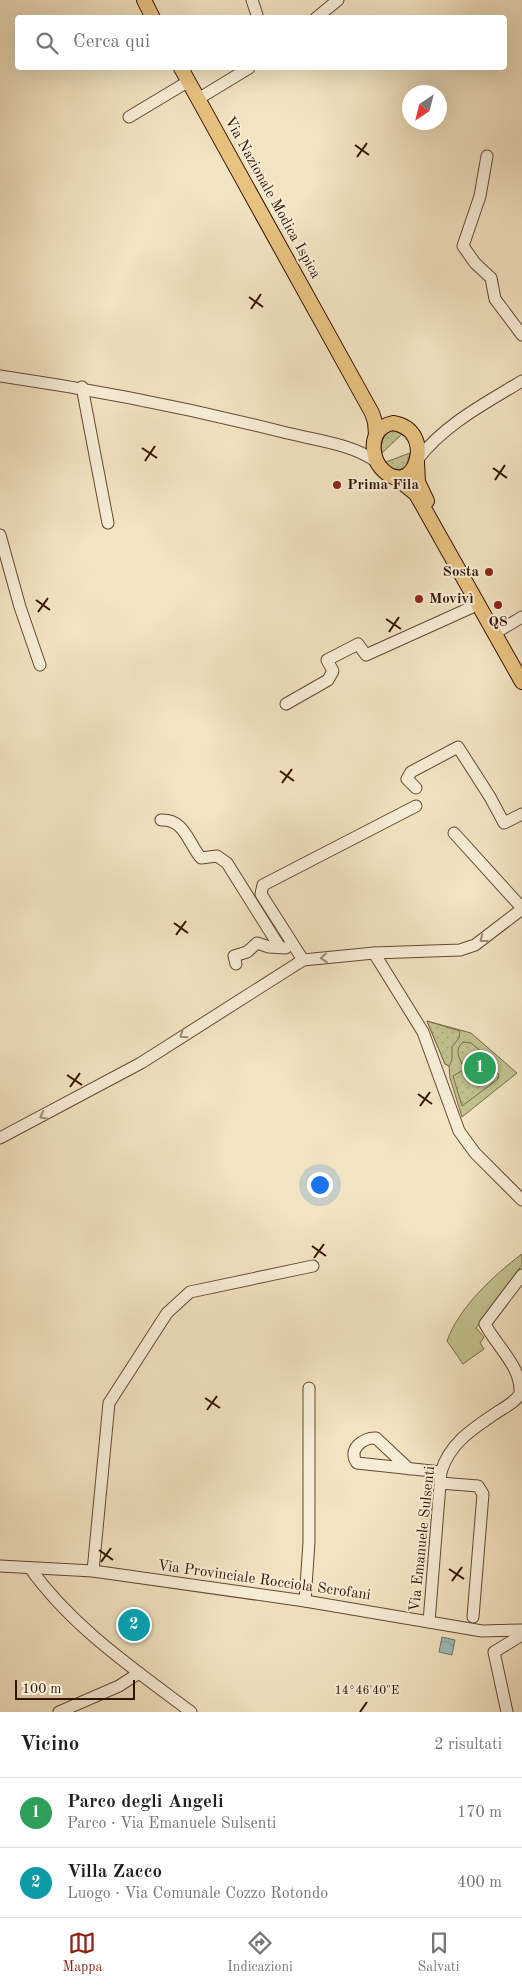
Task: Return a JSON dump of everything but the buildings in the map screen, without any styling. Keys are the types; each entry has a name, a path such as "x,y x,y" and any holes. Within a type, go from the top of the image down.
{"main road":[{"path":"144,0 152,15"},
{"name":"Via Nazionale Modica Ispica","path":"182,70 334,343"},
{"path":"334,343 363,382 378,410 412,434 418,448 417,461 421,490 442,529 454,560"},
{"path":"334,343 372,413 375,422 374,450 377,462 385,472 395,477 416,494 522,682"},
{"path":"375,436 386,424 397,424"},
{"path":"395,477 410,473 417,461"}],"street":[{"path":"252,0 257,15"},
{"path":"320,15 338,0"},
{"path":"198,99 247,70"},
{"path":"129,117 189,81"},
{"path":"487,156 480,196 462,246 475,263 491,278 495,299 522,335"},
{"path":"0,376 82,387 216,415 352,450 377,462"},
{"path":"417,461 440,434 458,420 522,381"},
{"path":"82,387 108,523"},
{"path":"412,434 429,438 440,434"},
{"path":"352,450 375,436"},
{"path":"0,535 20,607 40,664"},
{"path":"286,704 328,680 334,671 328,660 358,644 366,655 479,604"},
{"path":"495,633 522,617"},
{"path":"416,788 407,779 411,772 458,747 490,796 504,823 522,814"},
{"path":"300,961 261,894 263,885 416,806"},
{"path":"161,820 171,820 181,827 201,858 217,856 228,863 284,947 300,961"},
{"path":"0,1138 141,1063 300,961 374,953 460,950 476,945 522,909 454,833"},
{"path":"223,848 284,947"},
{"path":"236,964 234,956 247,952 257,943 269,947 284,947"},
{"path":"374,953 423,1032 460,1132 475,1153 522,1200"},
{"path":"93,1572 109,1403 167,1313 190,1292 313,1266"},
{"name":"Via Emanuele Sulsenti","path":"429,1622 441,1478 448,1455 457,1442 512,1403 520,1394 519,1377 514,1366 486,1324 522,1276"},
{"path":"305,1601 309,1542 309,1388"},
{"path":"409,1469 478,1486 483,1494 473,1617"},
{"name":"Via Provinciale Rocciola Scrofani","path":"0,1566 93,1572 305,1601 482,1631 522,1630"},
{"path":"30,1568 46,1591 105,1646 191,1712"},
{"path":"507,1712 494,1652 522,1635"},
{"path":"59,1712 119,1686 139,1673"}],"green space":[{"path":"392,430 402,434 382,453 381,446 383,440 386,434"},
{"path":"410,453 406,467 399,470 391,468 386,462"},
{"path":"427,1021 471,1033 517,1073 462,1117 450,1078 449,1066 445,1064"},
{"path":"427,1021 460,1031 459,1038 452,1047 452,1060 449,1066 445,1064"},
{"path":"463,1042 471,1043 483,1053 466,1065 462,1064 458,1052"},
{"path":"482,1059 489,1069 494,1070 499,1075 498,1079 462,1106 453,1076"},
{"path":"522,1254 522,1265 476,1328 484,1337 480,1343 484,1349 463,1364 447,1341 453,1328 478,1293"}],"water":[{"path":"442,1637 455,1640 452,1655 439,1652"}],"place":[{"name":"Prima Fila","path":"337,485"},
{"name":"Sosta","path":"489,572"},
{"name":"Movivì","path":"419,599"},
{"name":"Q8","path":"498,605"},
{"name":"Parco degli Angeli","path":"480,1068"},
{"name":"Villa Zacco","path":"134,1625"}]}
